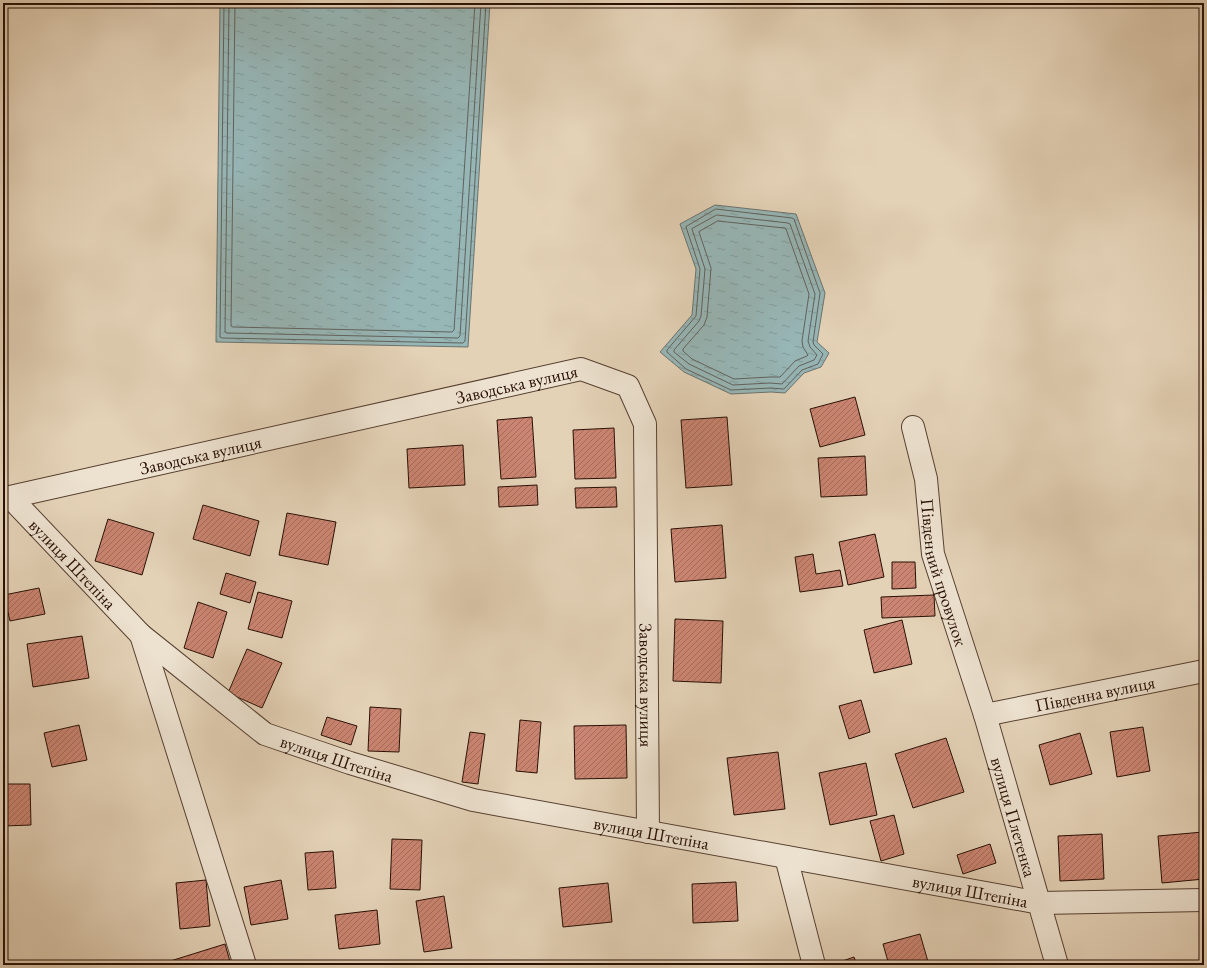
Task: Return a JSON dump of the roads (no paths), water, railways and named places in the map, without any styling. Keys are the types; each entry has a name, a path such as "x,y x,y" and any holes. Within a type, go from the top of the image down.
{"street":[{"name":"Заводська вулиця","path":"7,498 581,368 628,386 645,424 648,832"},
{"name":"Південний провулок","path":"913,427 926,479 933,554 985,715"},
{"name":"вулиця Штепіна","path":"7,498 140,635 265,734 350,763 473,800 1040,903 1204,900"},
{"name":"вулиця Штепіна","path":"140,635 245,965"},
{"name":"Південна вулиця","path":"985,715 1204,671"},
{"name":"вулиця Плетенка","path":"985,715 1057,965"},
{"path":"786,857 814,965"}],"water":[{"path":"220,3 490,3 468,347 216,342"},
{"path":"715,205 796,214 825,293 817,342 829,353 821,367 804,373 785,393 771,392 731,394 684,372 660,352 692,315 696,269 680,224"}]}
